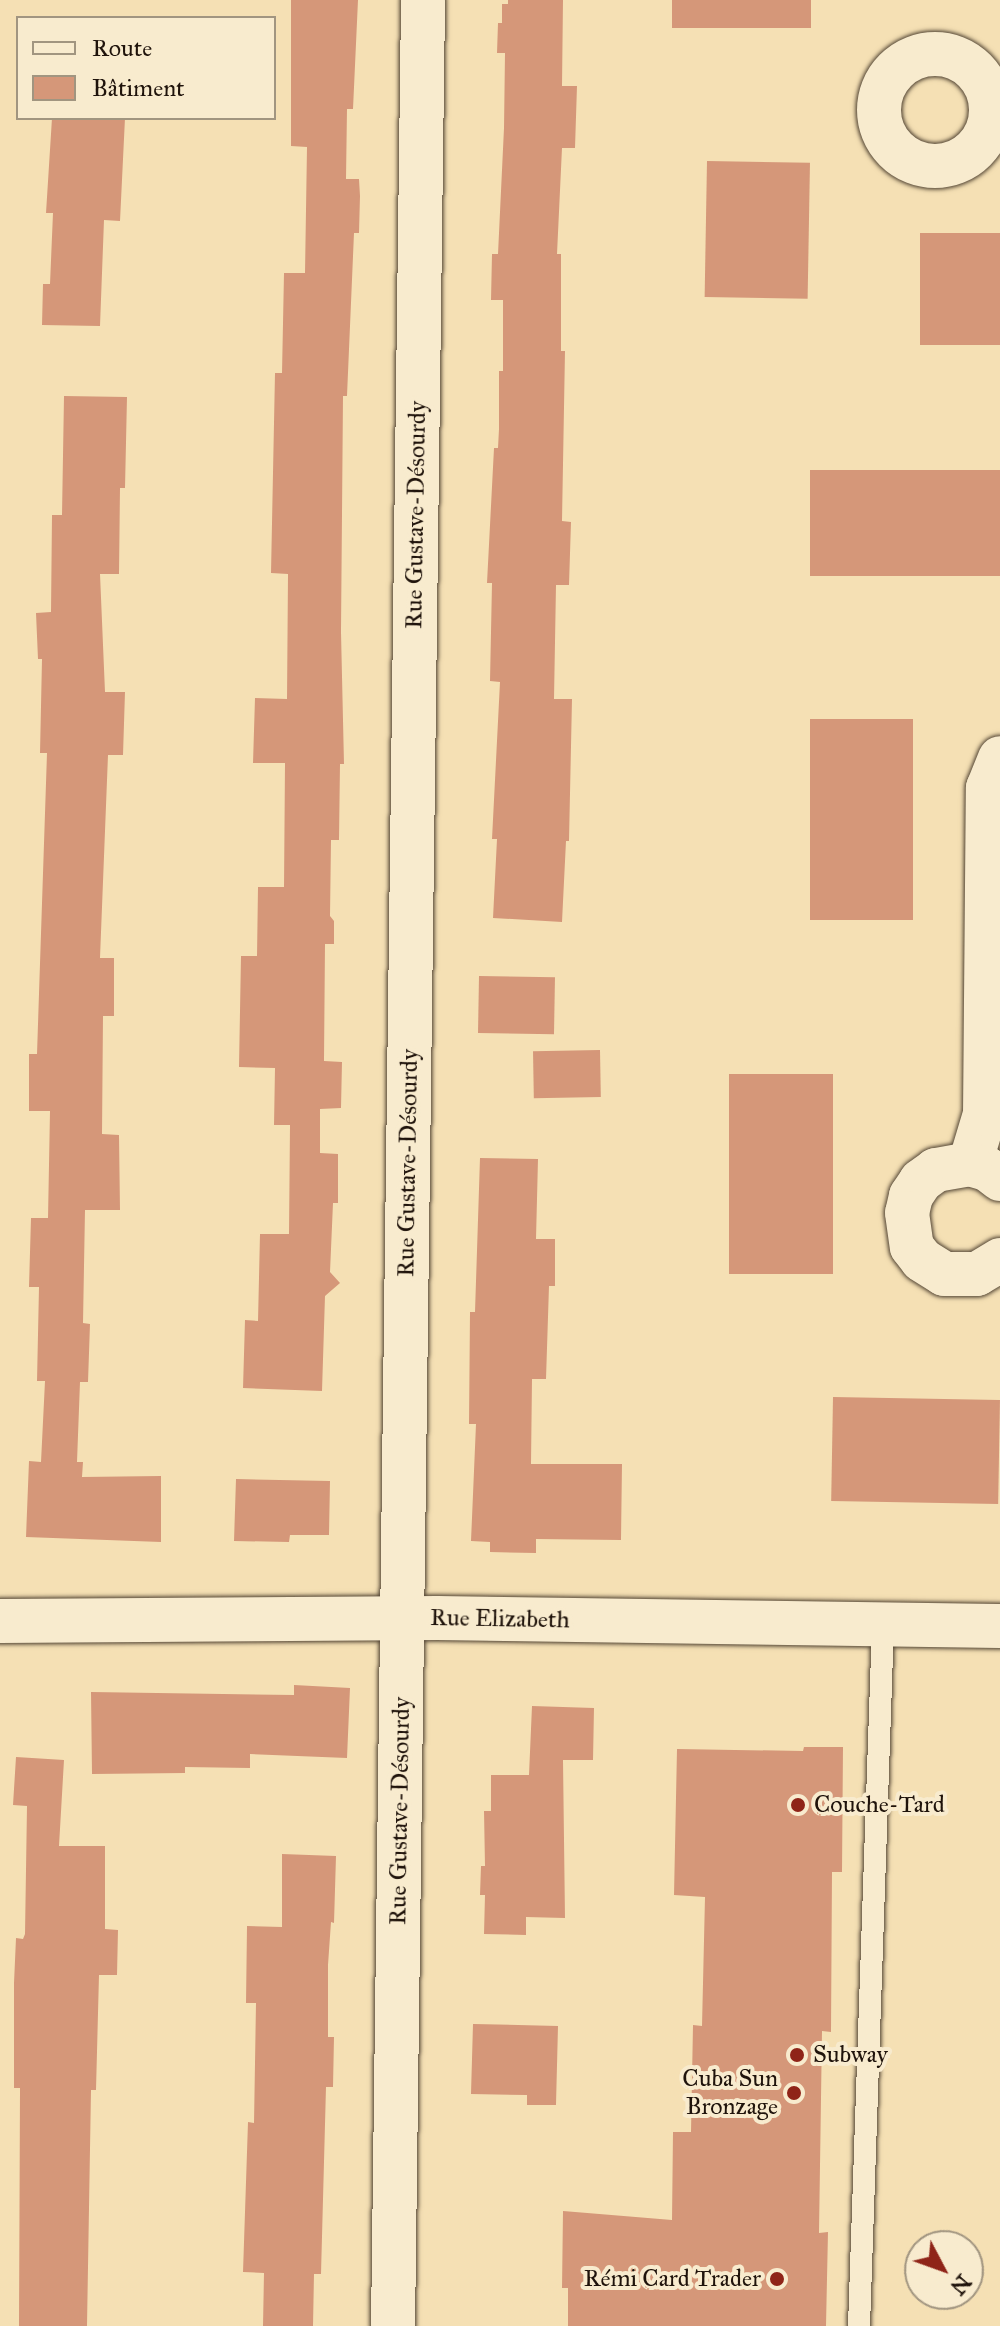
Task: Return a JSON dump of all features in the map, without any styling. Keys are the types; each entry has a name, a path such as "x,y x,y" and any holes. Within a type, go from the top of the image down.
{"street":[{"name":"Rue Gustave-Désourdy","path":"393,2326 423,0"},
{"path":"1000,758 988,788 985,1171 944,1167 921,1181 911,1196 907,1231 922,1260 944,1274 977,1274 1000,1260"},
{"name":"Rue Elizabeth","path":"0,1621 402,1618 1000,1626"}],"lane":[{"path":"859,2326 883,1624"}],"building":[{"path":"291,0 358,0 353,109 347,109 346,179 359,179 360,196 359,233 354,233 347,396 343,396 341,632 344,764 340,764 339,840 331,840 330,916 334,921 334,944 325,944 324,1061 342,1062 341,1108 320,1109 320,1153 338,1154 338,1203 333,1203 330,1272 340,1283 325,1296 322,1391 243,1388 245,1320 258,1321 260,1234 289,1234 290,1125 274,1125 275,1068 239,1067 241,956 257,956 258,887 284,887 285,763 253,763 255,698 287,699 288,574 271,573 275,373 282,373 284,273 305,273 307,147 291,146"},
{"path":"508,0 563,0 562,86 577,86 575,148 562,148 557,254 561,254 561,351 565,351 562,521 571,522 569,585 556,585 554,699 572,699 569,841 566,841 562,922 493,918 497,839 492,839 500,682 490,681 492,583 487,583 494,448 498,448 499,371 503,371 503,300 491,300 492,254 498,254 504,128 505,53 497,53 498,23 502,23 502,4 508,4"},
{"path":"672,0 811,0 811,28 672,28"},
{"path":"52,120 125,120 120,221 104,220 100,326 42,325 43,284 50,284 53,213 46,213"},
{"path":"707,161 810,163 808,299 705,297"},
{"path":"920,233 1000,233 1000,345 920,345"},
{"path":"64,396 127,397 125,488 120,488 119,574 100,574 105,692 125,692 123,755 108,755 100,958 114,958 114,1016 103,1016 102,1134 119,1135 120,1210 85,1210 83,1323 90,1324 88,1382 80,1382 77,1462 83,1462 82,1477 161,1476 161,1542 26,1537 29,1461 41,1462 45,1381 37,1381 39,1287 29,1287 31,1218 48,1218 50,1111 29,1111 29,1054 37,1054 47,753 40,753 42,659 38,659 36,613 51,612 52,515 62,515"},
{"path":"810,470 1000,470 1000,576 810,576"},
{"path":"810,719 913,719 913,920 810,920"},
{"path":"479,976 555,977 554,1034 478,1033"},
{"path":"600,1050 601,1097 534,1098 533,1051"},
{"path":"729,1074 833,1074 833,1274 729,1274"},
{"path":"480,1158 538,1159 536,1239 555,1239 555,1286 549,1286 546,1379 532,1379 531,1464 622,1464 621,1540 536,1539 536,1553 490,1552 490,1542 471,1541 476,1424 469,1424 470,1312 475,1312"},
{"path":"833,1397 1000,1400 998,1504 831,1501"},
{"path":"236,1479 330,1481 329,1535 290,1535 289,1542 234,1541"},
{"path":"294,1685 350,1688 347,1758 250,1754 250,1768 185,1767 185,1773 92,1774 91,1692 294,1695"},
{"path":"532,1706 594,1708 593,1760 563,1760 565,1918 526,1917 526,1935 484,1934 485,1895 480,1895 481,1866 485,1866 484,1811 491,1811 491,1775 529,1775"},
{"path":"804,1747 843,1747 842,1872 832,1872 831,2032 822,2031 819,2233 828,2232 826,2326 568,2326 568,2288 562,2288 563,2211 672,2220 673,2132 691,2132 693,2025 702,2026 705,1897 674,1895 677,1749 803,1751"},
{"path":"16,1757 64,1760 59,1846 105,1846 105,1929 118,1930 117,1975 99,1975 96,2090 91,2090 87,2326 19,2326 20,2088 14,2088 14,1983 16,1938 23,1939 25,1934 27,1806 13,1805"},
{"path":"282,1854 336,1856 334,1923 331,1922 328,1965 328,2037 334,2037 333,2087 326,2087 321,2274 314,2274 313,2326 263,2326 264,2273 243,2272 248,2122 254,2123 256,2003 246,2003 247,1926 282,1927"},
{"path":"473,2024 558,2026 556,2105 527,2105 527,2095 471,2094"}],"place":[{"name":"Couche-Tard","path":"798,1805"},
{"name":"Subway","path":"797,2055"},
{"name":"Cuba Sun Bronzage","path":"794,2093"},
{"name":"Rémi Card Trader","path":"777,2279"}]}
